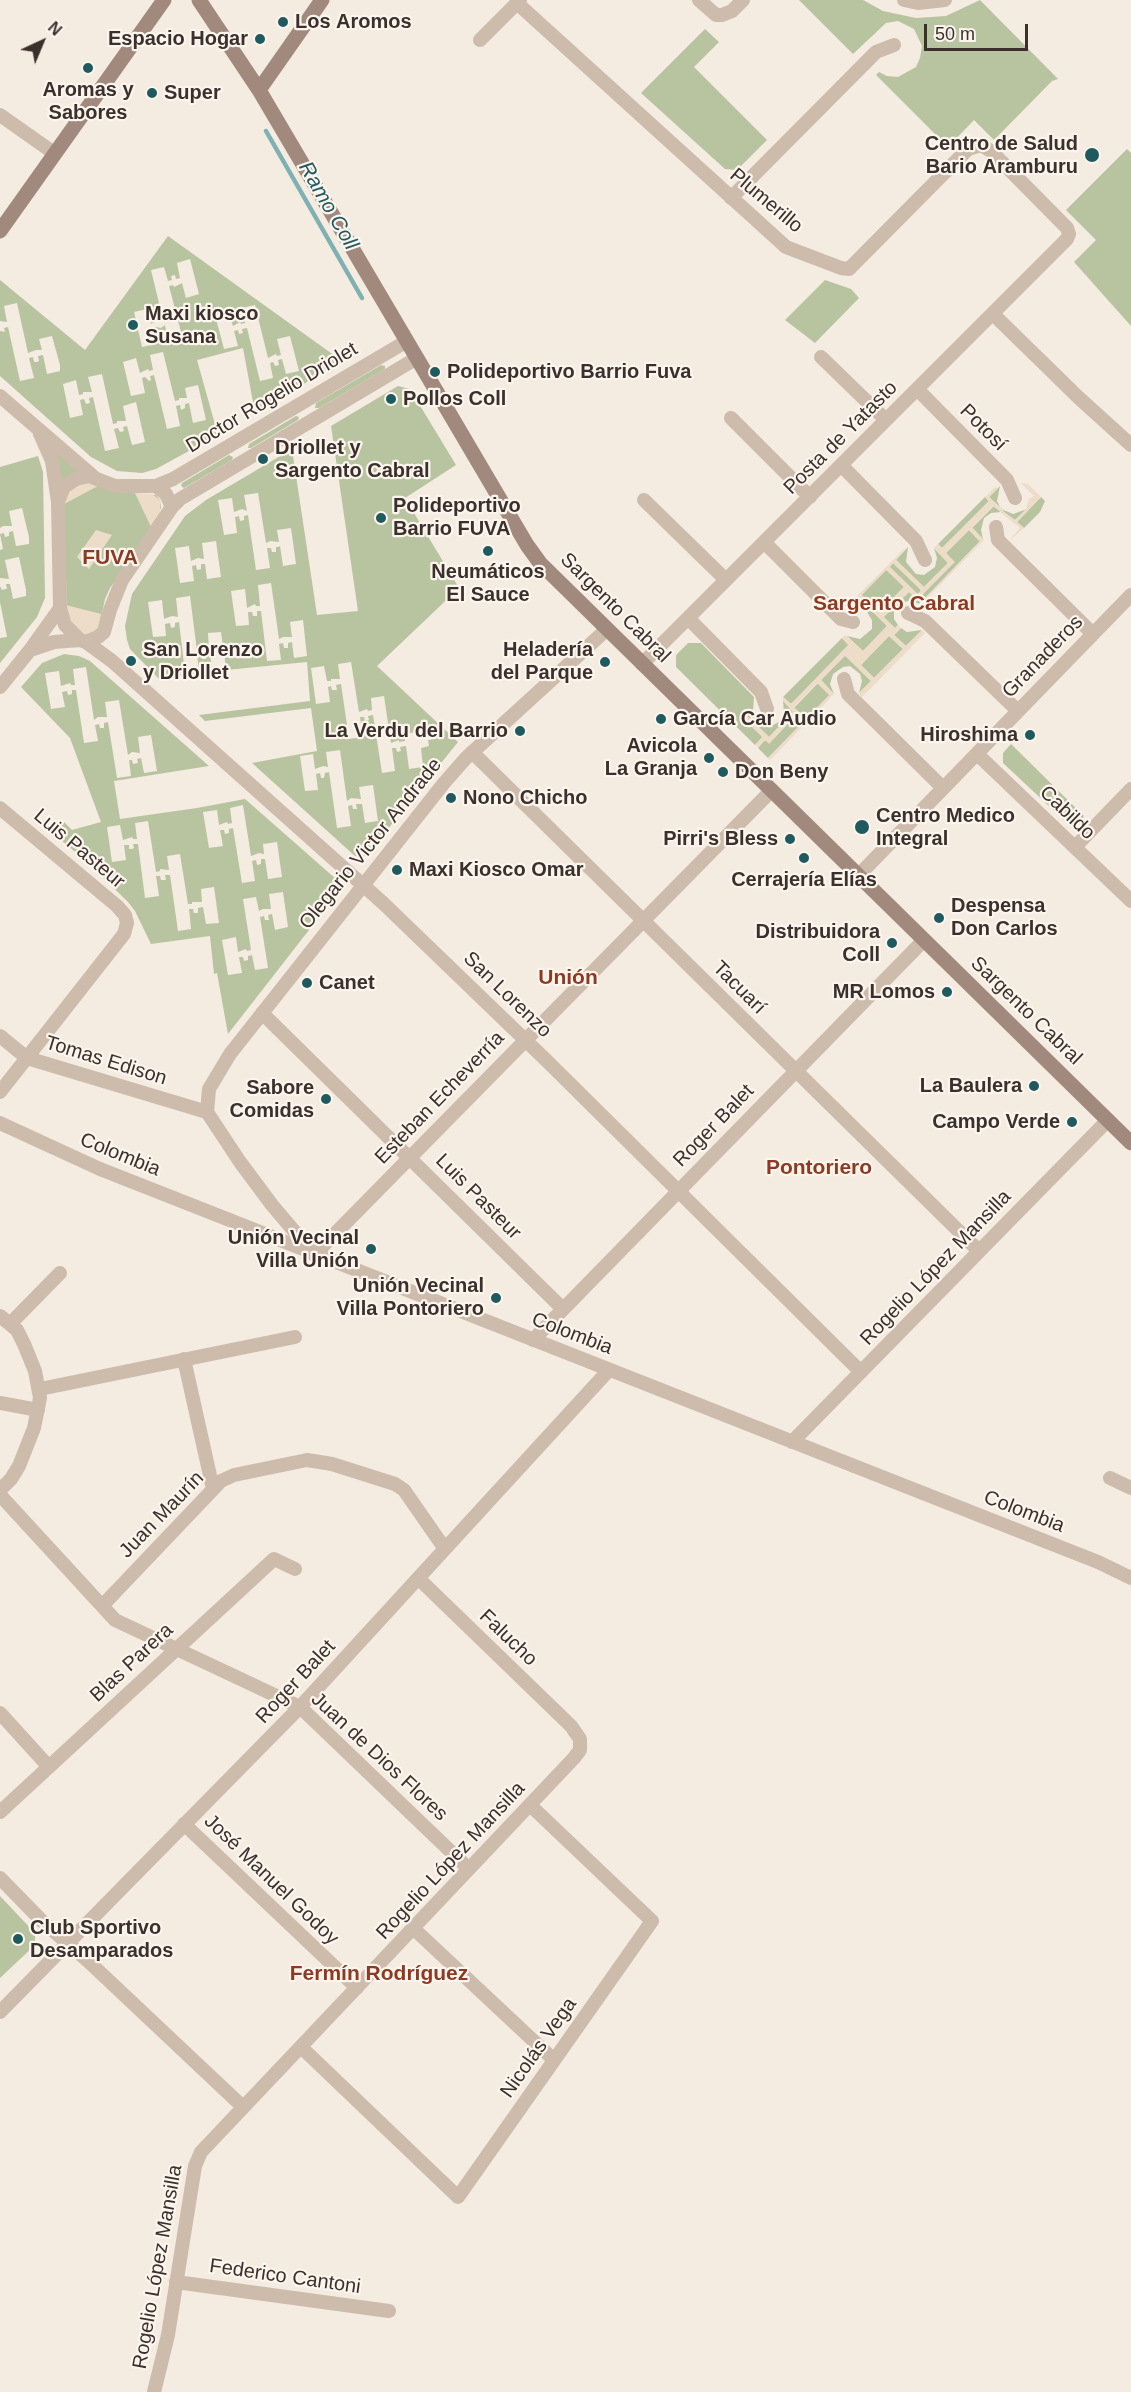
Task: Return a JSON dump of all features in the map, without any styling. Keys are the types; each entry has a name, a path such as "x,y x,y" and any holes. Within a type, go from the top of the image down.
{"main road":[{"path":"0,231 164,0"},
{"name":"Sargento Cabral","path":"199,0 259,90 533,555 606,630 1131,1143"},
{"path":"259,90 322,0"}],"street":[{"path":"699,0 716,15 727,15 743,0"},
{"path":"904,0 918,3 943,0"},
{"path":"480,40 518,1"},
{"name":"Plumerillo","path":"518,1 786,247 849,269 968,149 981,145 991,151 1067,228 1070,234 1068,239"},
{"path":"731,198 876,52 894,45"},
{"path":"0,115 54,153"},
{"name":"Posta de Yatasto","path":"642,664 1068,239"},
{"path":"993,314 1078,398 1131,445"},
{"name":"Doctor Rogelio Driolet","path":"156,486 173,479 407,341"},
{"path":"821,357 886,420"},
{"name":"Doctor Rogelio Driolet","path":"104,632 122,580 172,507 180,499 417,358"},
{"name":"Potosí","path":"917,389 1007,480 1015,498"},
{"path":"0,396 94,477"},
{"path":"302,403 313,420"},
{"path":"731,418 810,497"},
{"path":"0,687 60,608 58,502 52,461 36,427"},
{"path":"841,465 916,541 925,560"},
{"path":"58,502 64,488 84,476 94,477 115,486 156,486 166,494 172,507"},
{"path":"644,500 726,580"},
{"path":"996,527 998,540 1093,634"},
{"path":"764,542 841,619 853,622"},
{"name":"Granaderos","path":"858,876 1131,595"},
{"name":"San Lorenzo","path":"60,608 65,625 112,661 363,885 525,1039 861,1372"},
{"path":"908,613 925,621 1018,711"},
{"path":"688,618 761,692 767,710"},
{"name":"Olegario Victor Andrade","path":"207,1112 209,1089 217,1073 262,1012 444,783 472,752 606,630"},
{"path":"30,650 54,642 83,641 98,637 104,632"},
{"path":"104,632 105,648 112,661"},
{"path":"844,679 848,694 943,788"},
{"name":"Tacuarí","path":"472,752 979,1251"},
{"name":"Cabildo","path":"977,754 1131,901"},
{"path":"1075,847 1131,789"},
{"name":"Esteban Echeverría","path":"314,1255 771,790"},
{"name":"Luis Pasteur","path":"0,808 117,906 125,915 127,923 124,934 27,1058"},
{"name":"Roger Balet","path":"532,1340 924,940"},
{"name":"Luis Pasteur","path":"262,1012 563,1309"},
{"name":"Tomas Edison","path":"0,1035 27,1058 207,1112"},
{"path":"0,1092 27,1058"},
{"path":"207,1112 272,1205 314,1255"},
{"name":"Rogelio López Mansilla","path":"792,1442 1108,1120"},
{"name":"Colombia","path":"0,1123 99,1169 1098,1562 1131,1578"},
{"path":"0,1490 19,1466 34,1428 40,1389 24,1344 5,1320 60,1273"},
{"path":"40,1389 295,1337"},
{"path":"184,1359 213,1489"},
{"name":"Roger Balet","path":"0,2012 300,1707 609,1370"},
{"path":"0,1403 38,1410"},
{"name":"Juan Maurín","path":"102,1606 213,1489 234,1475 308,1460 332,1464 395,1484 405,1490 445,1549"},
{"path":"1110,1478 1131,1488"},
{"name":"Juan de Dios Flores","path":"0,1495 115,1620 300,1707 470,1869"},
{"name":"Blas Parera","path":"0,1812 274,1559 295,1569"},
{"name":"Falucho","path":"418,1578 572,1726"},
{"path":"0,1713 49,1767"},
{"name":"Rogelio López Mansilla","path":"154,2392 168,2336 196,2162 201,2152 574,1758 579,1750 580,1739 572,1726"},
{"name":"Nicolás Vega","path":"301,2047 458,2197 652,1921 530,1805"},
{"name":"José Manuel Godoy","path":"184,1824 357,1988"},
{"path":"0,1878 42,1921 243,2107"},
{"path":"413,1928 554,2060"},
{"name":"Federico Cantoni","path":"176,2282 389,2311"}],"green space":[{"path":"799,0 863,0 883,11 916,18 946,16 980,0 1058,79 1052,81 994,140 974,120 948,147 876,75 879,72 887,76 898,77 916,67 922,46 914,29 898,21 886,23 853,54"},
{"path":"705,29 719,42 694,67 767,140 737,170 725,169 641,93"},
{"path":"1127,149 1131,153 1131,326 1074,262 1096,240 1066,210"},
{"path":"168,236 342,361 255,413 243,348 197,360 218,435 156,469 142,473 117,471 91,457 0,376 0,331 5,332 4,328 8,327 20,381 34,378 29,358 33,357 34,362 37,362 39,361 38,356 43,355 47,374 60,371 60,365 52,336 39,339 42,350 28,353 17,303 4,306 7,322 0,321 0,280 85,350","holes":["190,259 199,294 186,298 182,283 174,287 169,286 182,336 168,340 165,325 161,328 152,328 156,344 142,347 134,312 147,309 151,324 155,322 154,318 158,317 159,321 163,320 151,270 164,267 168,281 172,280 171,276 175,275 176,279 180,278 177,263","255,305 268,358 276,354 281,355 277,339 290,336 299,371 286,374 282,359 278,360 279,365 275,366 273,362 270,363 273,378 260,381 247,328 242,329 243,333 239,334 238,330 234,331 238,346 224,349 215,315 228,312 233,326 240,322 245,323 242,308","163,352 175,401 179,398 187,398 185,388 198,385 206,420 193,423 189,403 185,404 185,408 181,410 180,405 176,406 180,426 167,429 154,375 150,376 149,381 145,377 142,378 145,393 131,396 123,362 136,358 140,373 148,369 153,370 150,355","102,374 113,424 117,421 126,421 123,406 136,402 145,442 132,445 127,426 123,427 124,431 120,432 118,428 114,429 119,448 105,451 93,397 89,398 90,403 86,404 84,399 80,400 83,415 70,418 63,384 76,380 79,395 83,392 92,392 88,377"]},
{"path":"825,280 851,289 859,298 815,343 785,320"},
{"path":"381,365 385,366 385,369 319,408 315,408 316,403"},
{"path":"398,386 410,389 456,465 405,498 459,588 377,666 458,742 366,856 355,856 252,763 317,751 311,708 205,721 199,715 310,701 307,662 206,672 160,680 130,649 125,626 132,594 185,516 206,500 292,449 317,615 358,611 331,426","holes":["258,493 266,543 279,542 277,530 291,528 296,564 283,566 280,546 276,547 276,552 267,548 270,568 256,570 248,515 240,521 239,516 235,517 237,533 224,535 218,500 232,498 234,512 242,509 247,511 244,495","216,541 221,577 207,579 205,564 201,564 201,569 197,570 196,565 192,566 194,581 180,583 175,548 189,546 191,561 198,558 204,559 202,543","271,583 279,639 292,637 290,622 303,620 307,656 294,658 292,642 288,643 288,648 284,648 283,643 279,644 281,660 267,661 261,611 257,611 257,616 248,612 249,625 236,626 231,591 245,589 247,608 255,604 260,606 258,585","190,596 197,651 201,648 209,649 208,633 221,632 226,667 212,669 210,654 206,654 206,659 197,655 199,671 185,673 179,622 171,628 170,623 165,624 166,636 153,637 148,602 162,600 164,619 172,616 178,617 176,598","351,662 359,712 372,710 371,698 384,696 391,743 399,740 399,742 405,741 404,734 430,733 429,746 421,748 423,767 409,769 406,746 400,747 401,751 397,752 396,748 392,748 395,771 382,773 373,715 368,716 369,720 365,721 364,717 360,717 363,737 349,739 341,684 336,685 337,690 332,690 331,686 328,687 330,702 316,704 311,668 324,666 327,681 340,679 338,664","340,750 347,801 351,798 361,799 359,787 373,785 378,821 365,823 362,804 356,804 357,809 353,809 352,805 348,806 351,826 337,828 329,772 325,773 324,778 321,778 320,773 316,774 318,790 305,791 300,756 313,754 315,769 328,767 326,752"]},
{"path":"296,416 299,417 298,420 248,448 249,444"},
{"path":"53,447 80,470 62,482"},
{"path":"229,455 233,457 232,460 184,488 181,486 182,483"},
{"path":"38,456 43,472 45,598 37,617 0,663 0,638 7,637 0,602 0,586 2,590 7,589 6,584 10,584 13,599 26,596 26,590 19,557 5,560 9,579 0,578 0,550 3,549 0,534 4,533 5,537 13,531 16,546 29,544 29,537 22,508 9,511 12,526 0,528 0,467"},
{"path":"94,484 111,491 156,495 160,500 161,508 140,545 110,588 105,599 99,628 67,615 64,504"},
{"path":"1000,486 997,501 1000,507 989,497"},
{"path":"985,497 989,501 942,548 938,544"},
{"path":"1041,497 1045,501 1040,512 1024,528 1017,522"},
{"path":"994,506 1001,512 991,513 984,518 981,530 983,539 972,528"},
{"path":"1002,509 1013,514 1027,509 1015,520"},
{"path":"969,530 980,541 923,600 920,597 954,562 946,553"},
{"path":"908,547 906,562 916,574 924,575 935,567 937,558 934,548 948,563 924,587 896,560"},
{"path":"893,563 921,590 917,595 889,567"},
{"path":"887,569 904,587 879,612 861,595"},
{"path":"909,592 922,604 908,601 901,603 894,612 894,619 898,625 895,628 883,617"},
{"path":"859,598 887,626 863,651 847,636 860,639 872,629 872,620 867,612 859,608 848,609"},
{"path":"901,628 907,632 922,630 906,646 894,635"},
{"path":"889,636 903,649 874,678 861,665"},
{"path":"842,638 849,645 791,704 783,697"},
{"path":"688,643 701,643 754,697 753,711 758,722 771,726 779,722 784,713 783,701 794,711 769,737 743,712 740,715 763,737 755,745 676,667 676,655"},
{"path":"64,654 79,656 90,661 209,766 114,781 120,819 245,799 336,879 337,894 228,1034 217,973 214,974 210,936 151,944 135,911 128,902 85,860 50,831 64,822 72,830 101,822 70,738 21,687 42,663","holes":["86,667 94,720 98,717 107,717 105,702 119,700 128,755 132,752 140,753 138,737 151,735 157,771 144,773 141,758 137,759 138,763 133,764 132,760 129,760 131,776 117,778 108,722 104,723 104,728 100,728 99,724 95,725 98,741 84,743 76,690 72,690 72,694 68,695 67,691 62,692 65,707 51,709 45,673 59,671 61,686 70,683 75,685 73,669","243,805 251,856 264,854 263,844 277,842 282,877 268,879 265,859 261,859 261,864 257,865 256,860 252,861 255,881 242,883 233,828 225,834 224,830 220,830 223,846 209,848 203,812 217,810 219,825 227,822 228,824 232,823 230,808","148,821 156,872 160,869 169,870 167,856 180,854 188,904 202,902 201,889 214,887 219,923 206,924 203,907 198,908 198,913 189,909 191,929 178,931 170,875 165,875 166,880 161,880 160,876 156,876 159,896 145,898 138,844 133,844 132,849 129,849 129,845 124,845 126,860 112,862 107,827 120,825 123,840 132,837 137,839 135,823","283,892 288,927 275,930 272,914 268,915 269,920 265,920 264,916 260,917 268,968 255,970 252,955 244,961 243,957 239,957 242,973 228,975 222,940 236,937 238,952 251,950 243,899 256,897 259,911 271,909 269,894"]},
{"path":"845,655 871,681 859,693 862,681 860,674 850,666 843,667 833,674 830,684 834,694 821,680"},
{"path":"818,683 830,695 768,758 758,748 765,740 769,743 799,712 794,708"},
{"path":"1011,744 1084,816 1079,823 1066,822 1003,763 1003,753"},
{"name":"Club Sportivo Desamparados","path":"0,1896 35,1933 35,1945 0,1978"}],"shaded area":[{"path":"87,482 98,486 64,504 68,491 76,484"},
{"path":"1021,483 1028,484 1041,497 1017,522 1024,528 1009,541 1020,528 993,506 972,527 984,540 922,604 909,592 884,617 895,628 898,625 901,628 894,635 906,646 922,630 925,633 862,697 859,693 871,681 845,656 821,680 834,694 770,760 768,758 829,695 817,683 794,707 799,712 769,744 765,740 758,747 755,745 762,737 740,715 743,712 769,737 793,712 783,701 783,697 791,704 848,645 842,638 845,635 863,651 887,626 859,598 848,609 846,607 907,546 896,560 924,587 948,563 934,548 938,544 942,548 989,502 985,497 995,487 997,489 989,497 1015,520 1026,509 1029,499 1034,496","holes":["969,530 980,542 923,600 920,597 955,562 946,553","893,563 921,590 918,594 890,567","886,570 904,587 879,612 862,595","889,636 903,649 874,678 861,665"]},
{"path":"135,493 152,494 160,500 160,515 151,527"},
{"path":"96,530 112,535 89,569 77,557"},
{"path":"66,605 101,614 98,630 88,635 81,633 71,623"}],"waterway":[{"name":"Ramo Coll","path":"266,131 362,298"}],"place":[{"name":"Los Aromos","path":"283,22"},
{"name":"Espacio Hogar","path":"260,39"},
{"name":"Aromas y Sabores","path":"88,68"},
{"name":"Super","path":"152,93"},
{"name":"Centro de Salud Bario Aramburu","path":"1092,155"},
{"name":"Maxi kiosco Susana","path":"133,325"},
{"name":"Polideportivo Barrio Fuva","path":"435,372"},
{"name":"Pollos Coll","path":"391,399"},
{"name":"Driollet y Sargento Cabral","path":"263,459"},
{"name":"Polideportivo Barrio FUVA","path":"381,518"},
{"name":"Neumáticos El Sauce","path":"488,551"},
{"name":"San Lorenzo y Driollet","path":"131,661"},
{"name":"Heladería del Parque","path":"605,662"},
{"name":"García Car Audio","path":"661,719"},
{"name":"La Verdu del Barrio","path":"520,731"},
{"name":"Hiroshima","path":"1030,735"},
{"name":"Avicola La Granja","path":"709,758"},
{"name":"Don Beny","path":"723,772"},
{"name":"Nono Chicho","path":"451,798"},
{"name":"Centro Medico Integral","path":"862,827"},
{"name":"Pirri's Bless","path":"790,839"},
{"name":"Cerrajería Elías","path":"804,858"},
{"name":"Maxi Kiosco Omar","path":"397,870"},
{"name":"Despensa Don Carlos","path":"939,918"},
{"name":"Distribuidora Coll","path":"892,943"},
{"name":"Canet","path":"307,983"},
{"name":"MR Lomos","path":"947,992"},
{"name":"La Baulera","path":"1034,1086"},
{"name":"Sabore Comidas","path":"326,1099"},
{"name":"Campo Verde","path":"1072,1122"},
{"name":"Unión Vecinal Villa Unión","path":"371,1249"},
{"name":"Unión Vecinal Villa Pontoriero","path":"496,1298"},
{"name":"Club Sportivo Desamparados","path":"18,1939"}],"district":[{"name":"FUVA","path":"110,558"},
{"name":"Sargento Cabral","path":"894,604"},
{"name":"Unión","path":"568,978"},
{"name":"Pontoriero","path":"819,1168"},
{"name":"Fermín Rodríguez","path":"379,1974"}]}
